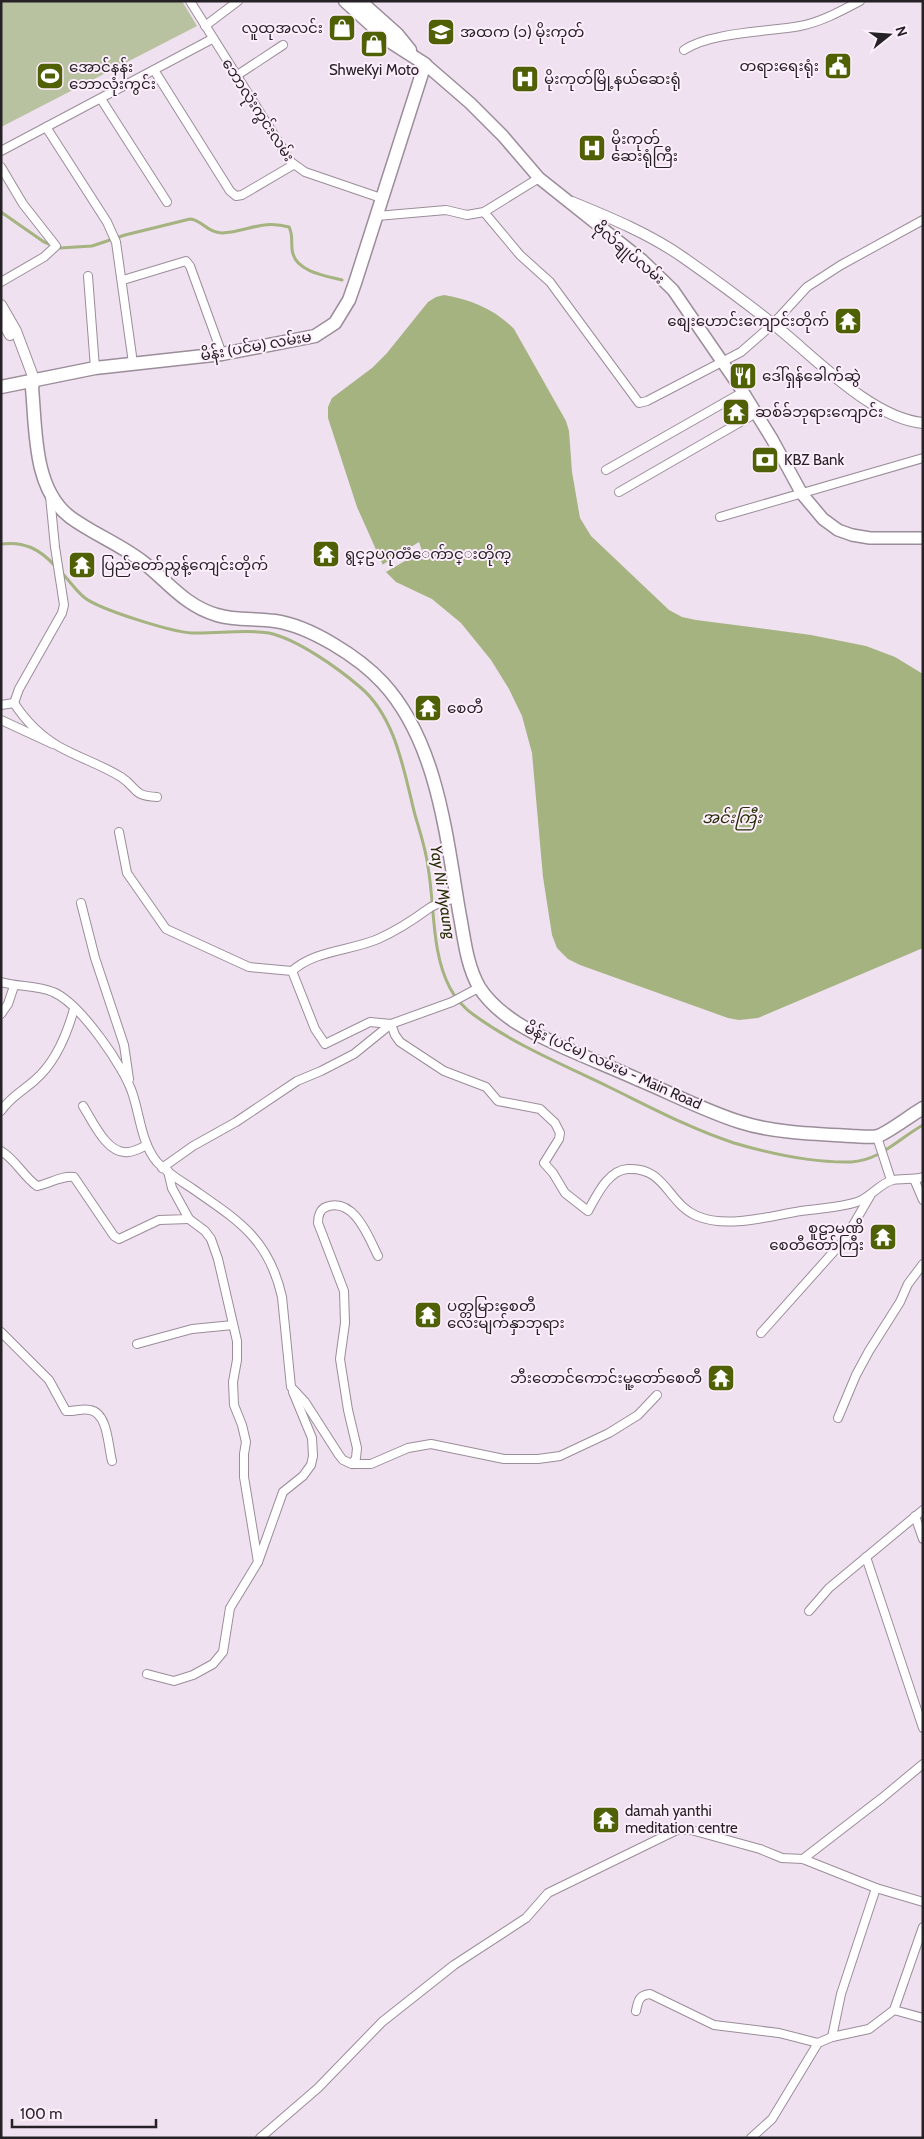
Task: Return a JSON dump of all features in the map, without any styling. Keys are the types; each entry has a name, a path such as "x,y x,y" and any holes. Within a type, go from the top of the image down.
{"main road":[{"path":"345,1 389,41 422,62"},
{"path":"360,1 397,34 422,62"},
{"name":"ဗိုလ်‌ချုပ်‌လမ်း","path":"422,62 470,103 507,141 538,178 659,275 672,290 723,362 756,413 802,494 823,520 838,530 852,535 870,538 923,538"},
{"name":"မိန်း (ပင်မ) လမ်းမ","path":"1,387 94,368 222,354 303,339 315,336 335,323 349,300 377,216 422,62"},
{"name":"မိန်း (ပင်မ) လမ်းမ - Main Road","path":"31,382 39,460 50,494 60,508 71,518 128,550 190,604 220,616 235,619 275,621 316,634 340,648 381,681 404,710 420,739 439,805 449,847 466,950 480,987 499,1009 517,1023 535,1032 604,1064 742,1123 805,1134 877,1136"},
{"path":"877,1136 923,1108"}],"street":[{"name":"‌ဘောလုံးကွင်းလမ်း","path":"190,1 212,39 293,165 305,172 381,198"},
{"path":"205,26 238,1"},
{"path":"684,50 689,46 717,38 802,26 828,17 860,1"},
{"path":"1,152 212,39"},
{"path":"236,76 283,45"},
{"path":"154,70 230,191 236,196 242,195 293,165"},
{"path":"100,99 167,202"},
{"path":"46,127 113,233 122,280 133,363"},
{"path":"1,167 23,204 54,248 1,282"},
{"path":"377,216 446,210 467,215 484,212 538,178"},
{"path":"564,199 622,222 668,247 773,324 838,379 878,407 907,420 923,423"},
{"path":"484,212 520,255 550,282 638,403 647,401 723,362 749,346 773,324 807,287 840,265 923,220"},
{"path":"122,280 186,261 190,266 222,354"},
{"path":"88,276 94,368"},
{"path":"1,305 16,331 31,382"},
{"path":"1,319 31,382"},
{"path":"606,470 743,392"},
{"path":"619,492 756,413"},
{"path":"720,517 923,458"},
{"path":"14,703 19,688 62,613 64,596 55,548 50,494"},
{"path":"1,705 14,703"},
{"path":"14,703 29,723 57,745 122,778 137,794 156,797"},
{"path":"1,720 48,744 57,745"},
{"path":"119,832 127,873 166,929 249,967 292,971 307,960 348,946 378,939 421,916 429,908 457,897"},
{"path":"81,903 95,958 124,1045 129,1081 147,1146 165,1170 174,1194 188,1218 211,1239 218,1259 237,1341 237,1360 233,1382 234,1405 246,1442 244,1477 258,1562"},
{"path":"292,971 315,1029 325,1044 370,1022 391,1024"},
{"path":"1,982 14,986 45,989 64,998 88,1023 129,1081"},
{"path":"1,1014 8,1004 14,986"},
{"path":"165,1170 193,1146 236,1122 297,1082 354,1054 391,1024 452,1002 480,987"},
{"path":"1,1112 10,1101 37,1078 48,1064 67,1033 74,1009"},
{"path":"391,1024 394,1035 400,1042 444,1070 486,1087 498,1101 540,1109 555,1123 560,1133 559,1139 544,1163 553,1173 565,1193 588,1211 610,1178 622,1170 630,1168 652,1174 664,1182 674,1198 687,1211 698,1217 718,1220 757,1220 801,1211 836,1207 858,1202 892,1180 923,1177"},
{"path":"83,1106 104,1140 110,1146 123,1152 129,1152 147,1146"},
{"path":"877,1136 892,1180"},
{"path":"1,1152 8,1156 36,1186 48,1184 67,1176 74,1177 114,1236 119,1239 158,1220 188,1218"},
{"path":"147,1674 174,1680 193,1675 213,1664 223,1652 230,1608 258,1562 283,1492 303,1476 311,1465 314,1456 312,1438 291,1387 282,1297 265,1251 259,1242 235,1218 165,1170"},
{"path":"914,1179 923,1200"},
{"path":"761,1333 846,1239 870,1196"},
{"path":"352,1464 356,1458 357,1448 348,1410 340,1359 345,1323 344,1291 318,1223 320,1212 326,1207 346,1208 364,1228 378,1256"},
{"path":"838,1418 856,1375 869,1351 900,1302 908,1284 923,1264"},
{"path":"137,1344 192,1329 234,1325"},
{"path":"1,1332 49,1380 66,1411 87,1409 96,1411 102,1419 112,1461"},
{"path":"291,1387 305,1402 339,1455 343,1460 352,1464 371,1464 408,1448 431,1444 504,1459 538,1459 560,1456 609,1433 638,1415 657,1395"},
{"path":"809,1611 829,1588 923,1510"},
{"path":"915,1516 923,1539"},
{"path":"866,1557 923,1728"},
{"path":"802,1859 922,1766"},
{"path":"260,2138 318,2088 382,2022 454,1965 526,1918 548,1893 669,1833 686,1829 752,1847 782,1858 802,1859 876,1888 923,1902"},
{"path":"832,2037 841,1994 876,1888"},
{"path":"636,2011 638,2000 644,1994 650,1994 714,2025 779,2033 818,2042 869,2029 894,2010 923,1927"},
{"path":"894,2010 923,2018"},
{"path":"751,2138 772,2119 818,2042"}],"shaded area":[{"name":"အောင်နန်း ဘောလုံးကွင်း","path":"1,1 182,1 197,26 1,127"}],"water":[{"name":"အင်းကြီး","path":"444,295 482,306 499,316 514,329 566,421 569,431 572,472 580,518 591,536 669,610 682,617 696,620 811,635 866,646 895,657 923,674 923,948 758,1018 739,1020 728,1018 580,965 568,959 557,948 552,935 543,877 532,753 522,716 509,689 491,660 461,623 432,599 396,582 386,572 357,507 328,418 328,407 332,398 372,368 387,353 428,302"}],"pier":[{"path":"419,542 422,551 386,572 382,565"}],"waterway":[{"path":"1,212 44,242 60,248 92,246 125,235 190,219 213,231 222,233 263,225 279,225 289,227 293,254 301,265 321,275 342,280"},
{"name":"Yay Ni Myaung","path":"1,544 24,545 43,555 55,566"},
{"name":"Yay Ni Myaung","path":"61,572 85,598 93,603 154,625 192,633 250,631 280,636 329,663 372,699 390,729 397,746 423,841 430,882 434,929 444,974 452,992 460,1003 490,1026 540,1054 702,1131 734,1143 791,1157 837,1162 862,1160 889,1148 923,1125"}],"place":[{"name":"လူထုအလင်း","path":"342,28"},
{"name":"အထက (၁) မိုးကုတ်","path":"441,32"},
{"name":"ShweKyi Moto","path":"374,44"},
{"name":"တရားရေးရုံး","path":"838,66"},
{"name":"အောင်နန်း ဘောလုံးကွင်း","path":"50,76"},
{"name":"မိုးကုတ်မြို့နယ်ဆေးရုံ","path":"525,79"},
{"name":"မိုးကုတ်‌ ‌ဆေးရုံကြီး","path":"592,148"},
{"name":"စျေးဟောင်းကျောင်းတိုက်","path":"848,321"},
{"name":"ဒေါ်ရှန်ခေါက်ဆွဲ","path":"743,376"},
{"name":"ဆစ်ခ်ဘုရားကျောင်း","path":"736,412"},
{"name":"KBZ Bank","path":"765,460"},
{"name":"ရွင္ဥပဂုတၱေက်ာင္းတိုက္","path":"326,554"},
{"name":"ပြည်‌‌တော်ညွန့်ကျေင်းတိုက်","path":"82,565"},
{"name":"စေတီ","path":"428,708"},
{"name":"စူဠာမဏိ စေတီတော်ကြီး","path":"883,1237"},
{"name":"ပတ္တမြား‌စေတီ‌ လေးမျက်နှာဘုရား","path":"428,1315"},
{"name":"ဘီးတောင်ကောင်းမူ့တော်စေတီ","path":"721,1378"},
{"name":"damah yanthi meditation centre","path":"606,1820"}]}
